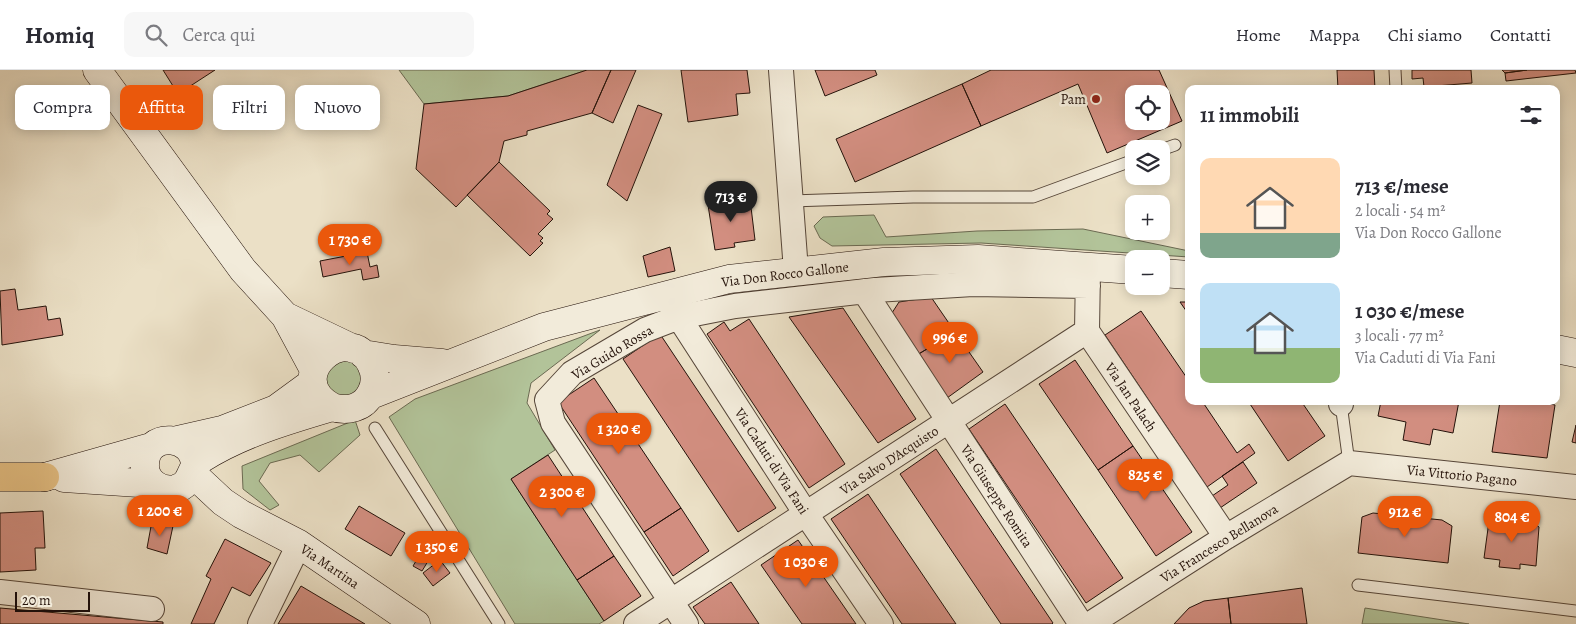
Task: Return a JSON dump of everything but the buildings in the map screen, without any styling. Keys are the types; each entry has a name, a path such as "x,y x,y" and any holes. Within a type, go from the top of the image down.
{"main road":[{"path":"97,70 191,202 243,270 285,316 313,376 319,397 332,407 340,410 358,407 371,395 375,378 369,360 358,351 285,316"},
{"name":"Via Don Rocco Gallone","path":"371,395 449,363 544,328 672,306 729,279 884,262 978,259 1088,276 1125,271"},
{"path":"1170,274 1185,276"},
{"path":"45,477 152,447 164,440 178,440 222,430 276,409 313,376 325,354 334,349 358,351 394,359 449,363"},
{"path":"1560,350 1576,354"},
{"path":"0,477 179,478 198,461 223,446 332,407"},
{"path":"178,440 190,450 179,478"},
{"path":"152,447 147,453 145,470 179,478"},
{"name":"Via Martina","path":"179,478 212,493 241,514 299,544 416,624"}],"street":[{"path":"781,70 796,271"},
{"path":"672,306 734,306 864,291 1088,276 1087,331"},
{"name":"Via Giuseppe Romita","path":"864,291 1082,624"},
{"name":"Via Caduti di Via Fani","path":"672,306 806,514 881,624"},
{"name":"Via Guido Rossa","path":"672,306 645,330 572,373 546,400 553,423 686,624"},
{"name":"Via Salvo D'Acquisto","path":"636,624 1087,331"},
{"name":"Via Jan Palach","path":"1087,331 1226,537"},
{"name":"Via Francesco Bellanova","path":"1090,624 1226,537 1349,463"},
{"name":"Via Vittorio Pagano","path":"1349,463 1576,487"},
{"path":"260,624 299,544"},
{"path":"0,592 152,609"}],"lane":[{"path":"1395,70 1396,85"},
{"path":"1170,147 1175,145"},
{"path":"791,201 913,197 1033,197 1125,163"},
{"path":"1339,405 1349,463"},
{"path":"375,428 499,624"},
{"path":"1358,585 1576,610"}],"green space":[{"path":"399,70 587,70 508,96 424,104"},
{"path":"874,215 886,237 977,231 1083,229 1125,238 1125,240 1136,240 1185,250 1185,257 1170,256 1170,250 1125,250 1125,253 981,243 832,246 820,238 814,226 823,217"},
{"path":"600,330 531,383 527,403 555,450 511,479 604,621 599,624 515,624 389,417 415,399"},
{"path":"356,359 366,383 346,400 328,391 325,370 328,364"},
{"path":"355,420 360,435 319,472 300,455 270,463 259,481 279,505 270,510 243,489 242,466"},
{"path":"1365,608 1469,624 1362,624"}],"place":[{"name":"Pam","path":"1096,99"}]}
